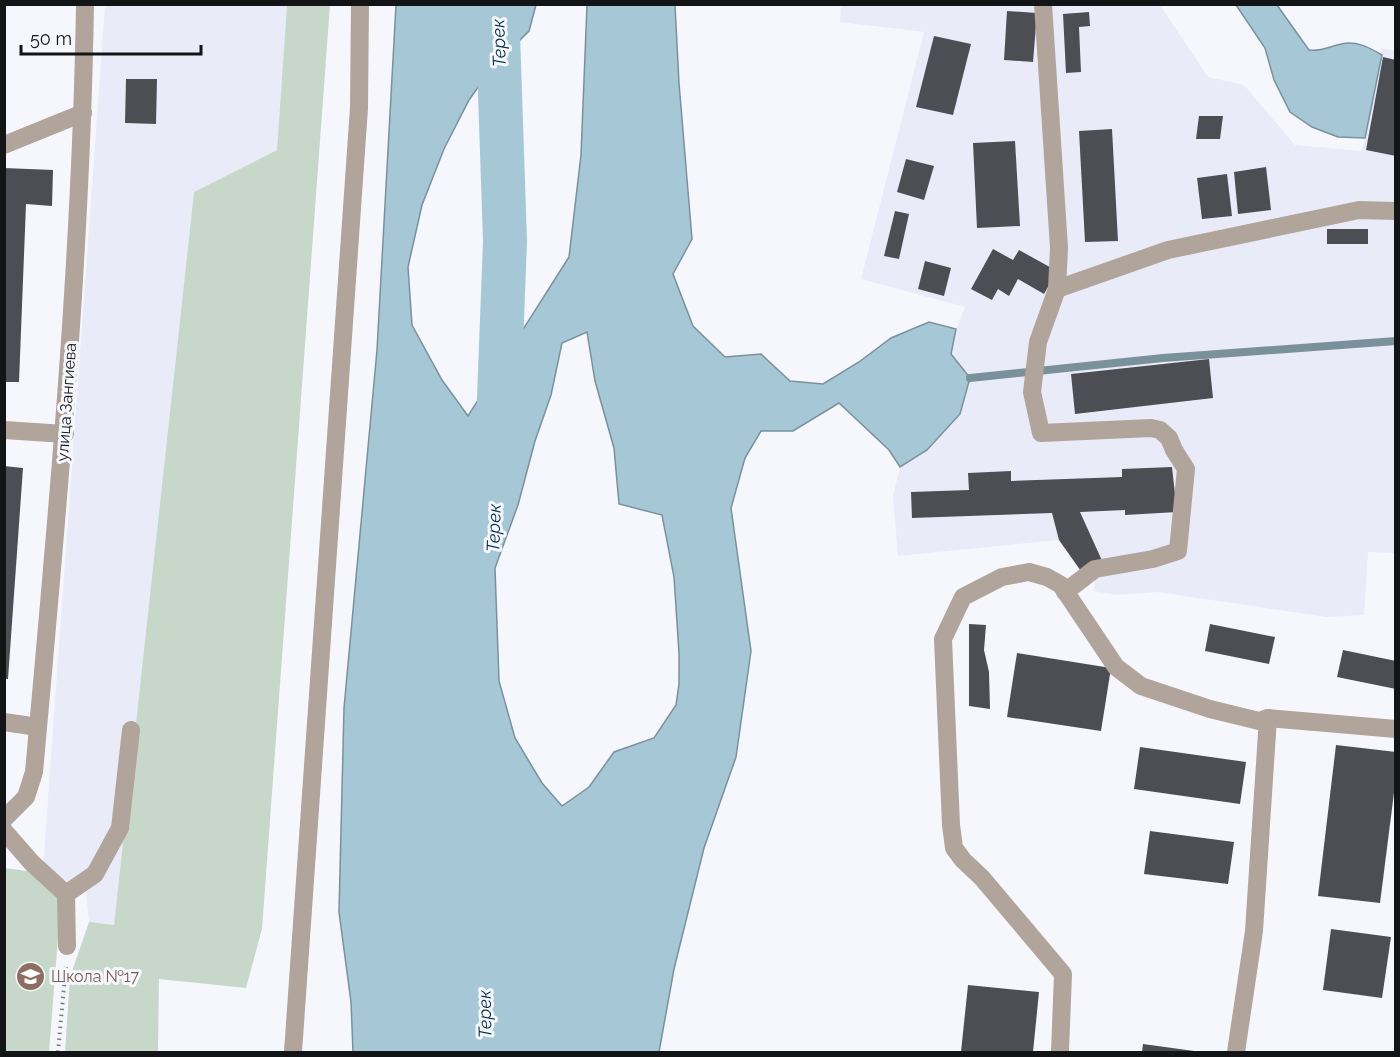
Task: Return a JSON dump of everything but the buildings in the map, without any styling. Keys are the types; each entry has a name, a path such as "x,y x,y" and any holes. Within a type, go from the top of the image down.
{"street":[{"name":"улица Зангиева","path":"4,819 26,797 34,772 65,434 83,113 85,4"},
{"path":"293,1053 358,120 360,4"},
{"path":"1043,4 1047,32 1059,248 1057,289 1038,342 1032,392 1041,433 1151,428 1160,430 1169,438 1186,469 1178,551 1153,559 1095,569 1065,592"},
{"path":"4,145 83,113"},
{"path":"1057,289 1168,250 1359,210 1395,211"},
{"path":"4,430 65,434"},
{"path":"1059,1053 1063,974 954,848 943,639 963,597 1002,577 1029,573 1047,576 1061,585 1116,667 1141,686 1209,709 1259,721 1268,718 1395,729"},
{"path":"1236,1053 1254,931 1268,718"},
{"path":"4,722 38,727"},
{"path":"66,894 95,874 120,828 131,730"},
{"path":"4,831 32,863 66,894 67,946"}],"path":[{"path":"58,1053 67,946"}],"shaded area":[{"path":"105,5 287,5 277,150 194,192 114,926 89,922 86,891 43,868"},
{"path":"841,5 1160,5 1208,77 1244,85 1295,145 1362,151 1381,48 1395,51 1395,553 1368,552 1364,615 1326,617 1158,592 1116,595 1094,591 1095,569 1081,570 1058,540 898,556 893,496 900,467 965,307 861,279 924,32 840,22"}],"green space":[{"path":"287,5 330,5 262,929 246,988 159,979 158,1052 65,1052 70,977 89,922 114,925 194,192 277,150"},
{"name":"Школа №17","path":"5,868 34,872 61,900 49,1052 5,1052"}],"water":[{"path":"396,5 536,5 529,31 491,69 469,100 444,149 422,205 408,267 412,325 442,380 468,416 569,257 581,155 587,5 675,5 692,239 673,274 693,326 725,357 761,354 790,381 823,384 859,362 891,338 929,322 956,329 951,354 970,378 960,414 927,450 900,467 889,450 839,403 793,431 761,431 745,458 731,508 751,651 736,757 704,848 674,969 659,1052 353,1052 351,1002 339,912 344,708 377,350","holes":["587,332 595,381 614,448 619,504 662,515 674,577 679,684 676,705 654,738 614,752 589,787 562,806 542,783 515,738 499,681 495,568 518,505 535,441 551,395 562,343"]},
{"path":"1236,5 1277,5 1309,50 1352,43 1368,47 1382,55 1365,138 1338,137 1312,127 1290,112 1274,80 1265,48"}],"waterway":[{"name":"Терек","path":"497,4 505,241 498,424"},
{"path":"970,378 1163,358 1396,341"}],"place":[{"name":"Школа №17","path":"30,976"}]}
